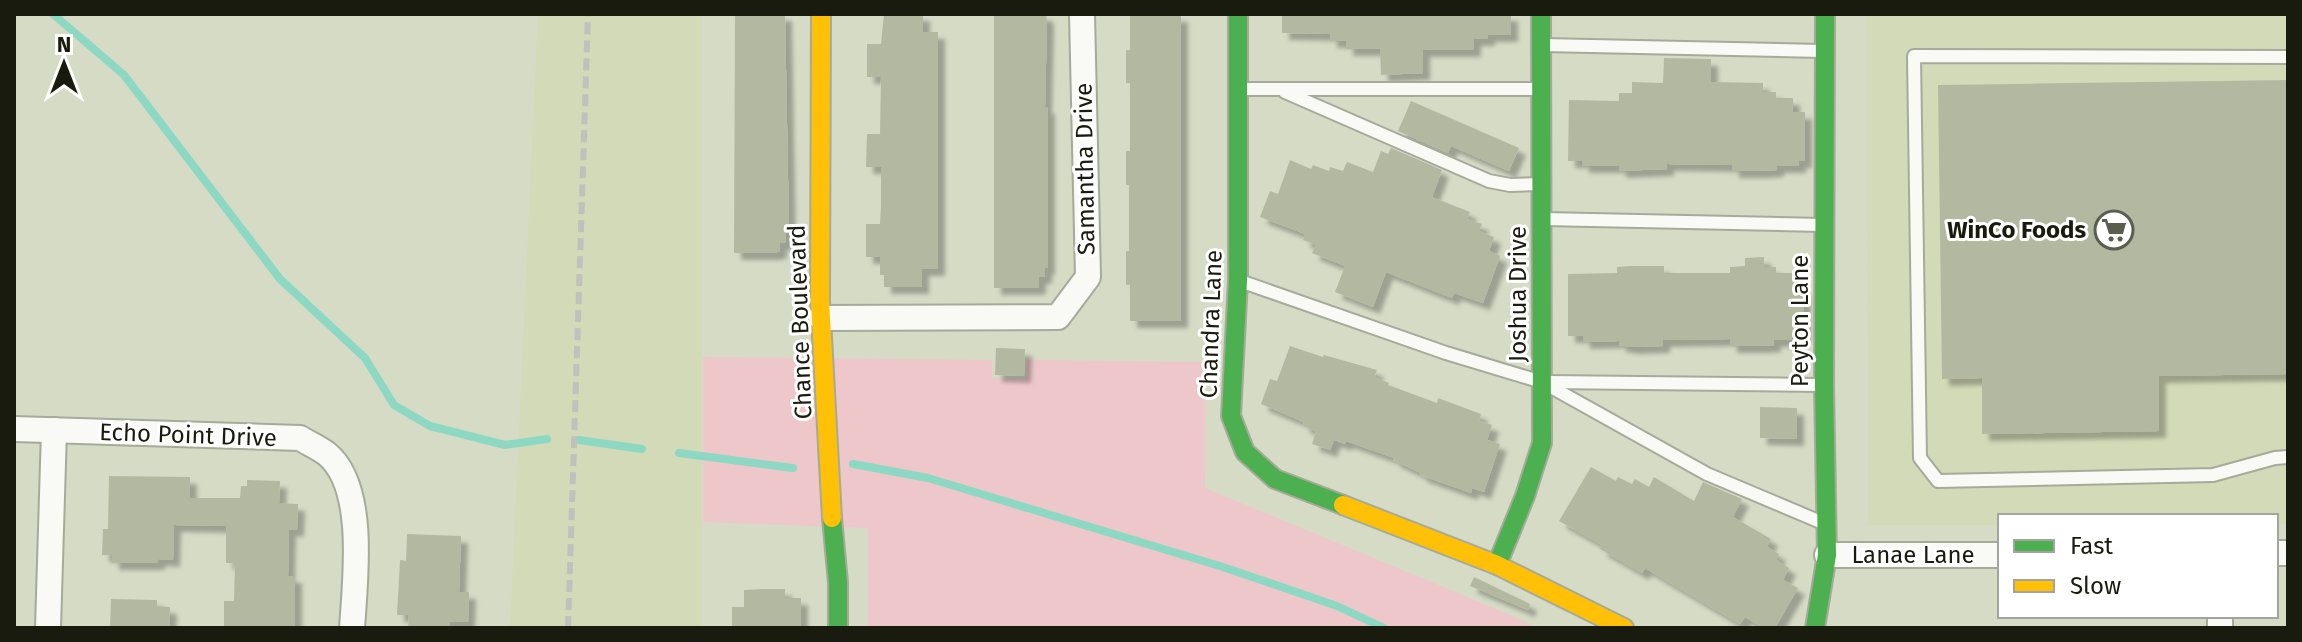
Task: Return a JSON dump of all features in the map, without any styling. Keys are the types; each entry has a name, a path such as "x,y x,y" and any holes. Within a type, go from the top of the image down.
{"street":[{"name":"Chance Boulevard","path":"821,14 821,318 831,512 838,583 838,628"},
{"name":"Samantha Drive","path":"821,318 1058,317 1088,277 1082,14"},
{"name":"Chandra Lane","path":"1238,14 1238,280 1231,416 1245,452 1275,479 1497,565 1624,628"},
{"name":"Joshua Drive","path":"1497,565 1542,443 1541,14"},
{"name":"Peyton Lane","path":"1815,628 1827,555 1825,14"},
{"name":"Echo Point Drive","path":"14,429 300,438 328,455 345,480 357,534 352,628"},
{"path":"48,628 54,430"},
{"name":"Lanae Lane","path":"1827,555 1998,555"}],"lane":[{"path":"1540,45 1825,51"},
{"path":"2288,57 1914,56 1920,458 1938,481 2213,475 2288,457"},
{"path":"1237,89 1541,89"},
{"path":"1278,89 1489,181 1510,185 1541,184"},
{"path":"1541,219 1825,225"},
{"path":"1238,280 1446,353 1542,382 1707,474 1826,525"},
{"path":"1542,382 1824,385"}],"shaded area":[{"path":"538,14 702,14 702,628 510,628"},
{"path":"1867,14 2288,14 2288,524 2278,524 2278,514 1998,514 1998,525 1868,525"},
{"path":"703,357 992,360 992,378 1026,379 1027,360 1206,362 1205,488 1536,628 868,628 868,528 703,522"}],"building":[{"path":"735,14 785,14 789,233 786,233 786,243 780,243 780,251 774,253 734,253"},
{"path":"884,14 923,14 923,32 938,32 938,269 922,269 922,287 884,287 880,257 866,257 866,224 880,224 881,206 881,167 866,167 867,134 880,134 881,77 867,77 867,44 881,44"},
{"path":"994,14 1046,14 1048,268 1045,268 1045,277 1039,277 1039,287 1034,288 994,288"},
{"path":"1130,14 1181,15 1181,321 1130,321 1130,285 1126,285 1129,185 1126,185 1126,151 1130,151 1130,83 1126,83 1126,50 1130,50"},
{"path":"1282,14 1511,14 1511,35 1488,35 1488,39 1474,39 1474,50 1423,50 1423,73 1381,75 1380,49 1346,49 1346,41 1330,41 1330,34 1282,33"},
{"path":"1664,58 1711,59 1711,82 1763,83 1763,92 1776,92 1776,98 1793,98 1793,112 1805,112 1805,161 1799,161 1799,166 1777,166 1777,170 1762,171 1732,171 1732,165 1667,164 1667,169 1619,171 1619,166 1582,166 1582,161 1568,161 1569,100 1619,101 1619,93 1632,93 1632,82 1663,83"},
{"name":"WinCo Foods","path":"2288,80 2288,374 2159,376 2159,431 1982,434 1982,378 1942,379 1938,85"},
{"path":"1411,101 1519,148 1509,171 1451,146 1448,153 1398,131"},
{"path":"1391,148 1442,170 1432,197 1470,212 1467,219 1482,224 1479,231 1494,237 1489,251 1500,256 1483,303 1454,293 1452,298 1386,272 1373,307 1335,292 1345,266 1312,253 1316,245 1303,240 1305,234 1260,217 1270,191 1278,194 1290,160 1311,169 1313,165 1329,171 1330,167 1343,171 1347,162 1373,172 1381,151 1388,154"},
{"path":"1764,257 1764,267 1776,267 1776,273 1793,273 1793,288 1804,288 1804,335 1792,337 1792,340 1774,340 1774,345 1761,346 1730,346 1730,339 1663,340 1663,346 1632,347 1619,345 1619,341 1583,342 1583,336 1568,336 1568,274 1617,273 1617,267 1630,266 1664,266 1664,273 1730,273 1730,267 1745,266 1745,258"},
{"path":"1290,346 1377,370 1374,377 1388,385 1437,403 1438,398 1481,414 1479,421 1492,425 1487,440 1500,444 1484,492 1472,488 1471,493 1420,475 1394,458 1346,441 1345,444 1334,440 1330,450 1312,444 1316,431 1303,426 1304,422 1261,404 1270,379 1277,381"},
{"path":"996,348 1025,349 1024,376 995,375"},
{"path":"1760,407 1797,408 1797,439 1760,438"},
{"path":"1591,467 1616,481 1618,477 1632,484 1635,479 1649,487 1654,477 1694,501 1703,482 1742,499 1733,517 1771,539 1767,547 1779,554 1776,560 1789,568 1783,580 1798,588 1775,628 1764,628 1745,617 1740,624 1645,568 1642,573 1600,549 1602,545 1559,521"},
{"path":"109,476 190,477 190,498 240,498 241,486 247,486 247,480 280,481 279,503 298,504 297,530 289,529 288,576 295,576 295,628 224,628 224,601 234,601 235,563 226,563 226,526 174,525 173,560 112,563 112,555 102,555 103,529 108,529"},
{"path":"407,534 461,536 459,592 469,592 468,622 450,622 450,628 408,628 409,615 397,615 400,560 406,561"},
{"path":"1474,577 1530,604 1528,610 1470,586"},
{"path":"785,589 785,598 801,598 801,628 732,628 732,607 744,607 744,590"},
{"path":"111,599 157,600 157,606 170,607 169,628 110,628"}],"waterway":[{"path":"53,14 124,75 280,279 365,358 394,405 430,426 505,445 547,439"},
{"path":"579,440 642,449"},
{"path":"679,453 793,468"},
{"path":"853,464 928,478 1223,567 1337,606 1384,628"}],"railway":[{"path":"568,628 588,14"}],"traffic: fast":[{"path":"1238,14 1238,280 1231,416 1245,452 1275,479 1343,505"},
{"path":"1497,565 1542,443 1541,14"},
{"path":"1815,628 1827,555 1825,14"},
{"path":"832,518 838,583 838,628"}],"traffic: slow":[{"path":"821,14 820,301 832,518"},
{"path":"1343,505 1497,565 1624,628"}],"place":[{"name":"WinCo Foods","path":"2114,230"}]}
